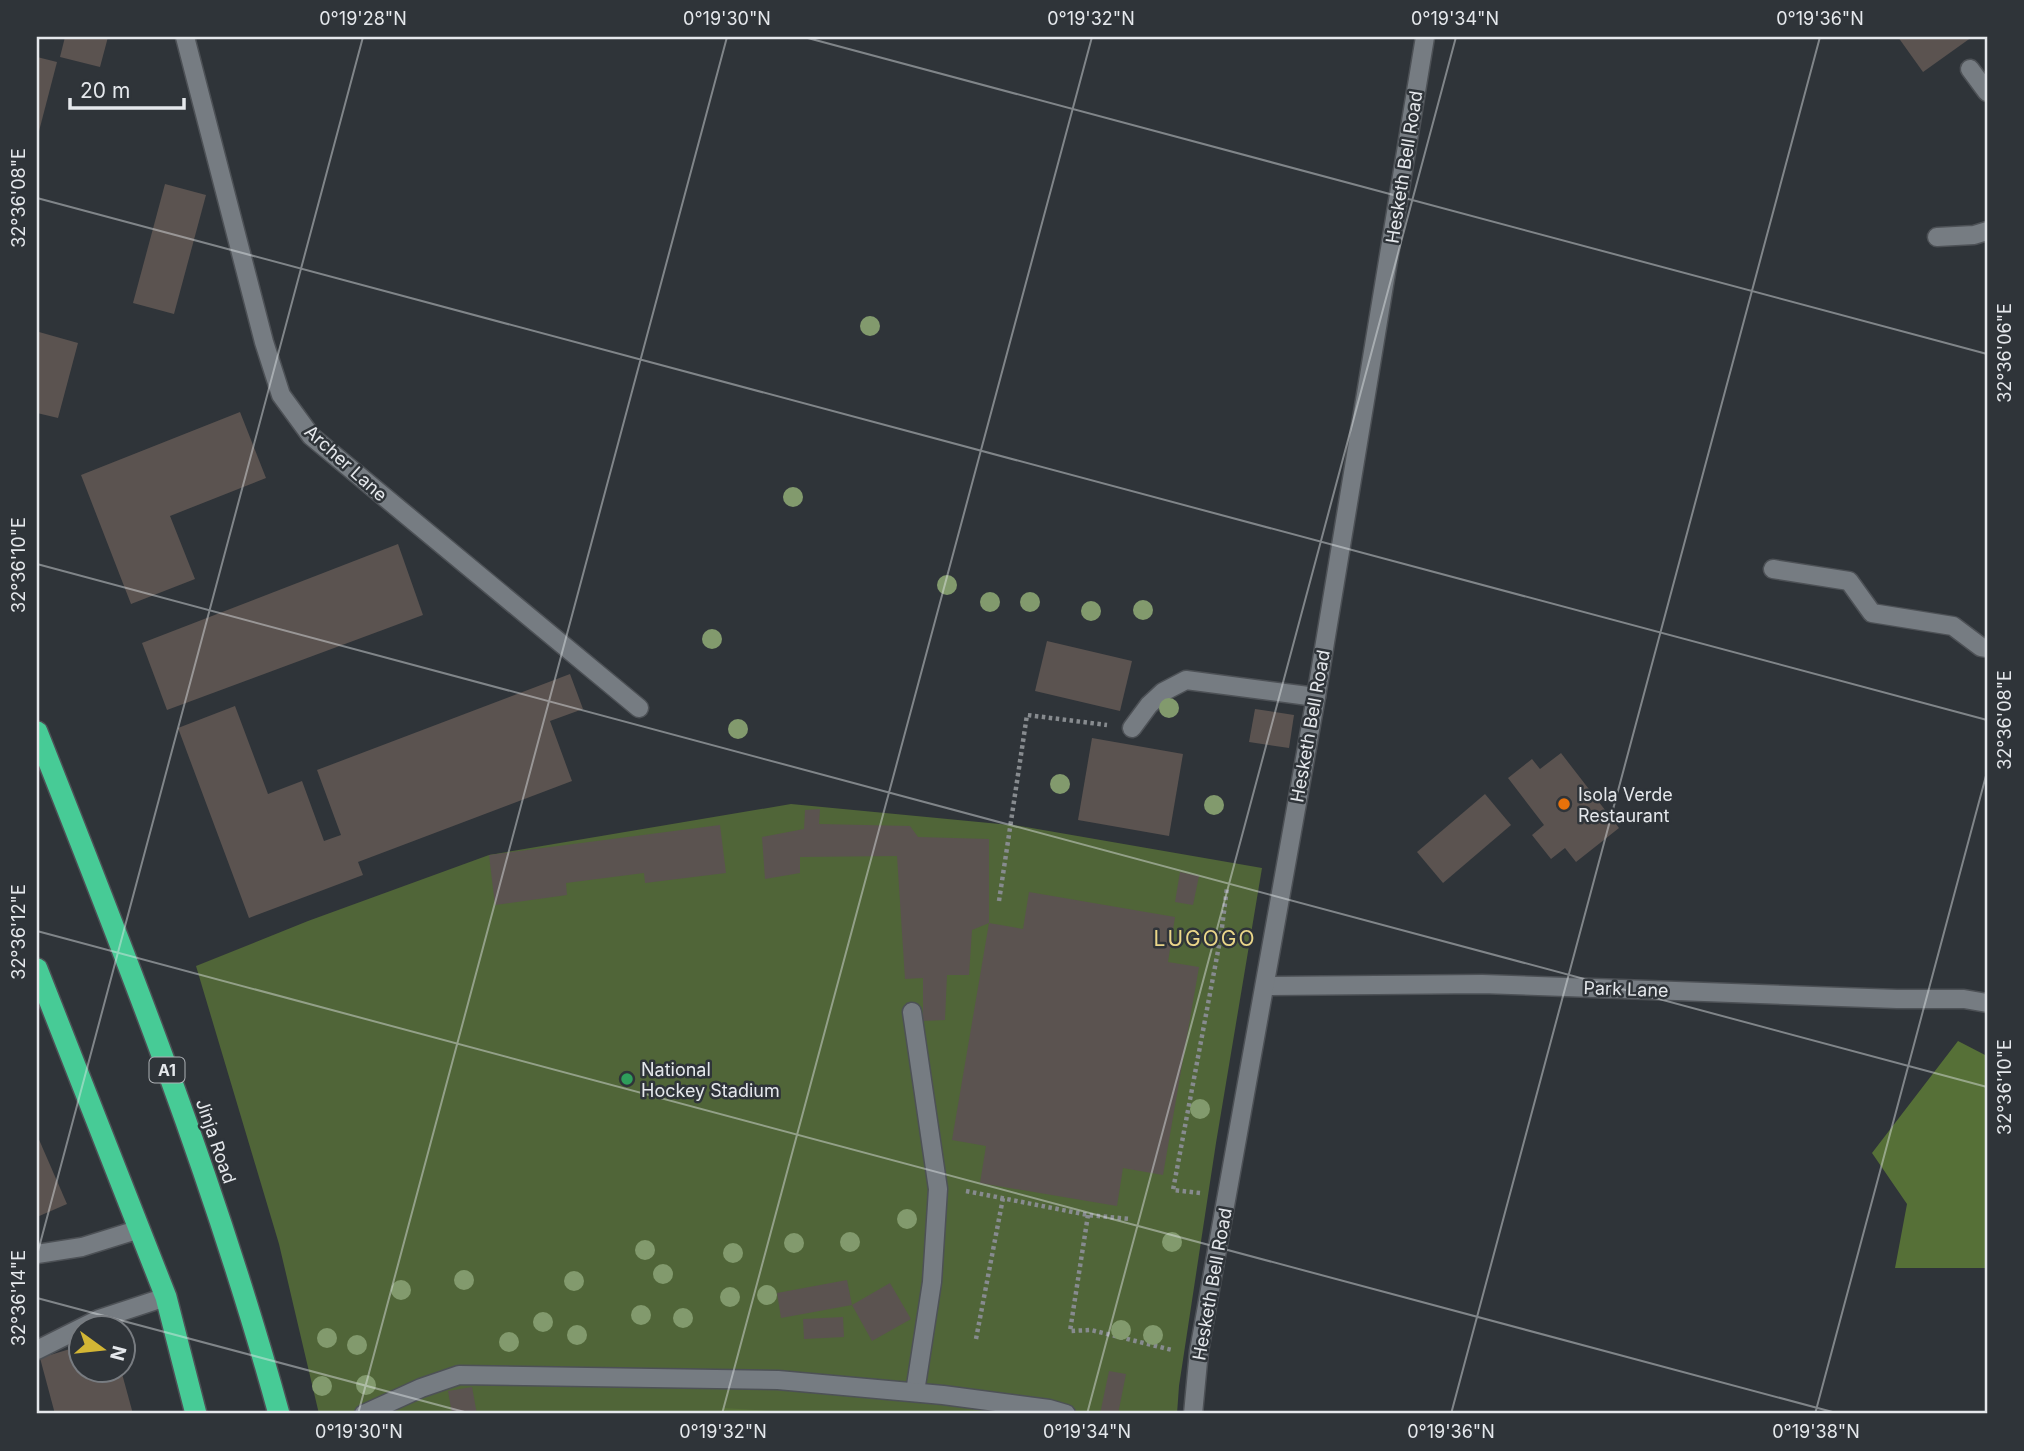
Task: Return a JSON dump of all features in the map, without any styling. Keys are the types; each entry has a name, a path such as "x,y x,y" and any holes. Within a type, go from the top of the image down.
{"highway":[{"name":"Jinja Road","path":"37,732 127,957 185,1120 255,1329 279,1414"},
{"path":"37,969 166,1297 196,1414"}],"street":[{"name":"Archer Lane","path":"185,37 240,256 281,395 311,436 639,708"},
{"name":"Hesketh Bell Road","path":"1193,1414 1202,1337 1316,697 1425,37"},
{"path":"1970,69 1987,92"},
{"path":"1937,237 1974,235 1987,231"},
{"path":"1773,569 1849,582 1872,613 1953,626 1981,647 1987,648"},
{"path":"1132,728 1156,698 1186,680 1316,697"},
{"name":"Park Lane","path":"1265,986 1482,984 1964,999 1987,1003"},
{"path":"912,1012 938,1189 932,1282 915,1392"},
{"path":"37,1254 82,1247 140,1229"},
{"path":"37,1350 99,1319 166,1297"},
{"path":"364,1414 421,1388 459,1375 778,1380 915,1392 1049,1409 1066,1414"}],"path":[{"path":"999,901 1027,715 1132,728"},
{"path":"1204,1194 1173,1190 1221,935 1227,888"},
{"path":"938,1189 966,1191 1088,1214 1130,1219"},
{"path":"976,1339 1003,1198"},
{"path":"1088,1214 1070,1331 1091,1330 1178,1351"}],"green space":[{"path":"791,804 1020,826 1262,868 1216,1143 1177,1414 319,1414 279,1244 196,966 308,921 489,855"},
{"path":"1958,1041 1987,1056 1987,1268 1895,1268 1907,1204 1872,1153"},
{"path":"723,1408 803,1413 808,1414 719,1414"}],"building":[{"path":"65,37 108,37 100,67 60,57"},
{"path":"1898,37 1972,37 1923,72"},
{"path":"37,57 57,62 38,135 37,135"},
{"path":"165,184 206,195 174,314 133,303"},
{"path":"39,332 78,343 58,418 37,413"},
{"path":"240,412 266,478 170,516 195,579 131,604 81,475"},
{"path":"398,544 423,615 167,710 142,643"},
{"path":"1047,641 1132,661 1120,711 1035,691"},
{"path":"570,674 583,709 550,721 572,781 358,862 363,875 249,918 178,728 235,706 268,794 302,781 324,841 341,835 317,770"},
{"path":"1255,709 1294,715 1289,748 1249,742"},
{"path":"1092,738 1183,754 1169,836 1078,820"},
{"path":"1561,753 1619,828 1576,862 1565,848 1551,859 1532,835 1544,825 1508,778 1532,759 1540,769"},
{"path":"1485,794 1511,825 1443,883 1417,852"},
{"path":"820,809 819,824 910,826 918,837 989,839 989,923 972,930 969,975 947,975 945,1020 923,1021 923,978 905,979 897,856 800,857 800,873 765,879 762,837 804,829 805,810"},
{"path":"720,825 726,873 645,883 644,873 566,883 567,895 495,905 489,855"},
{"path":"1180,872 1199,876 1193,905 1175,902"},
{"path":"1029,892 1175,917 1168,962 1199,967 1163,1175 1123,1168 1117,1206 980,1183 986,1146 952,1140 989,923 1023,929"},
{"path":"37,1135 67,1204 37,1217"},
{"path":"847,1280 852,1305 781,1318 777,1293"},
{"path":"890,1283 911,1319 872,1341 852,1305"},
{"path":"843,1317 844,1337 804,1339 803,1319"},
{"path":"66,1350 66,1384 125,1384 133,1414 55,1414 40,1358"},
{"path":"1109,1371 1126,1374 1118,1414 1100,1414"},
{"path":"472,1387 477,1414 452,1414 448,1391"}],"place":[{"name":"Isola Verde Restaurant","path":"1564,804"},
{"name":"National Hockey Stadium","path":"627,1079"}],"district":[{"name":"LUGOGO","path":"1205,938"}]}
